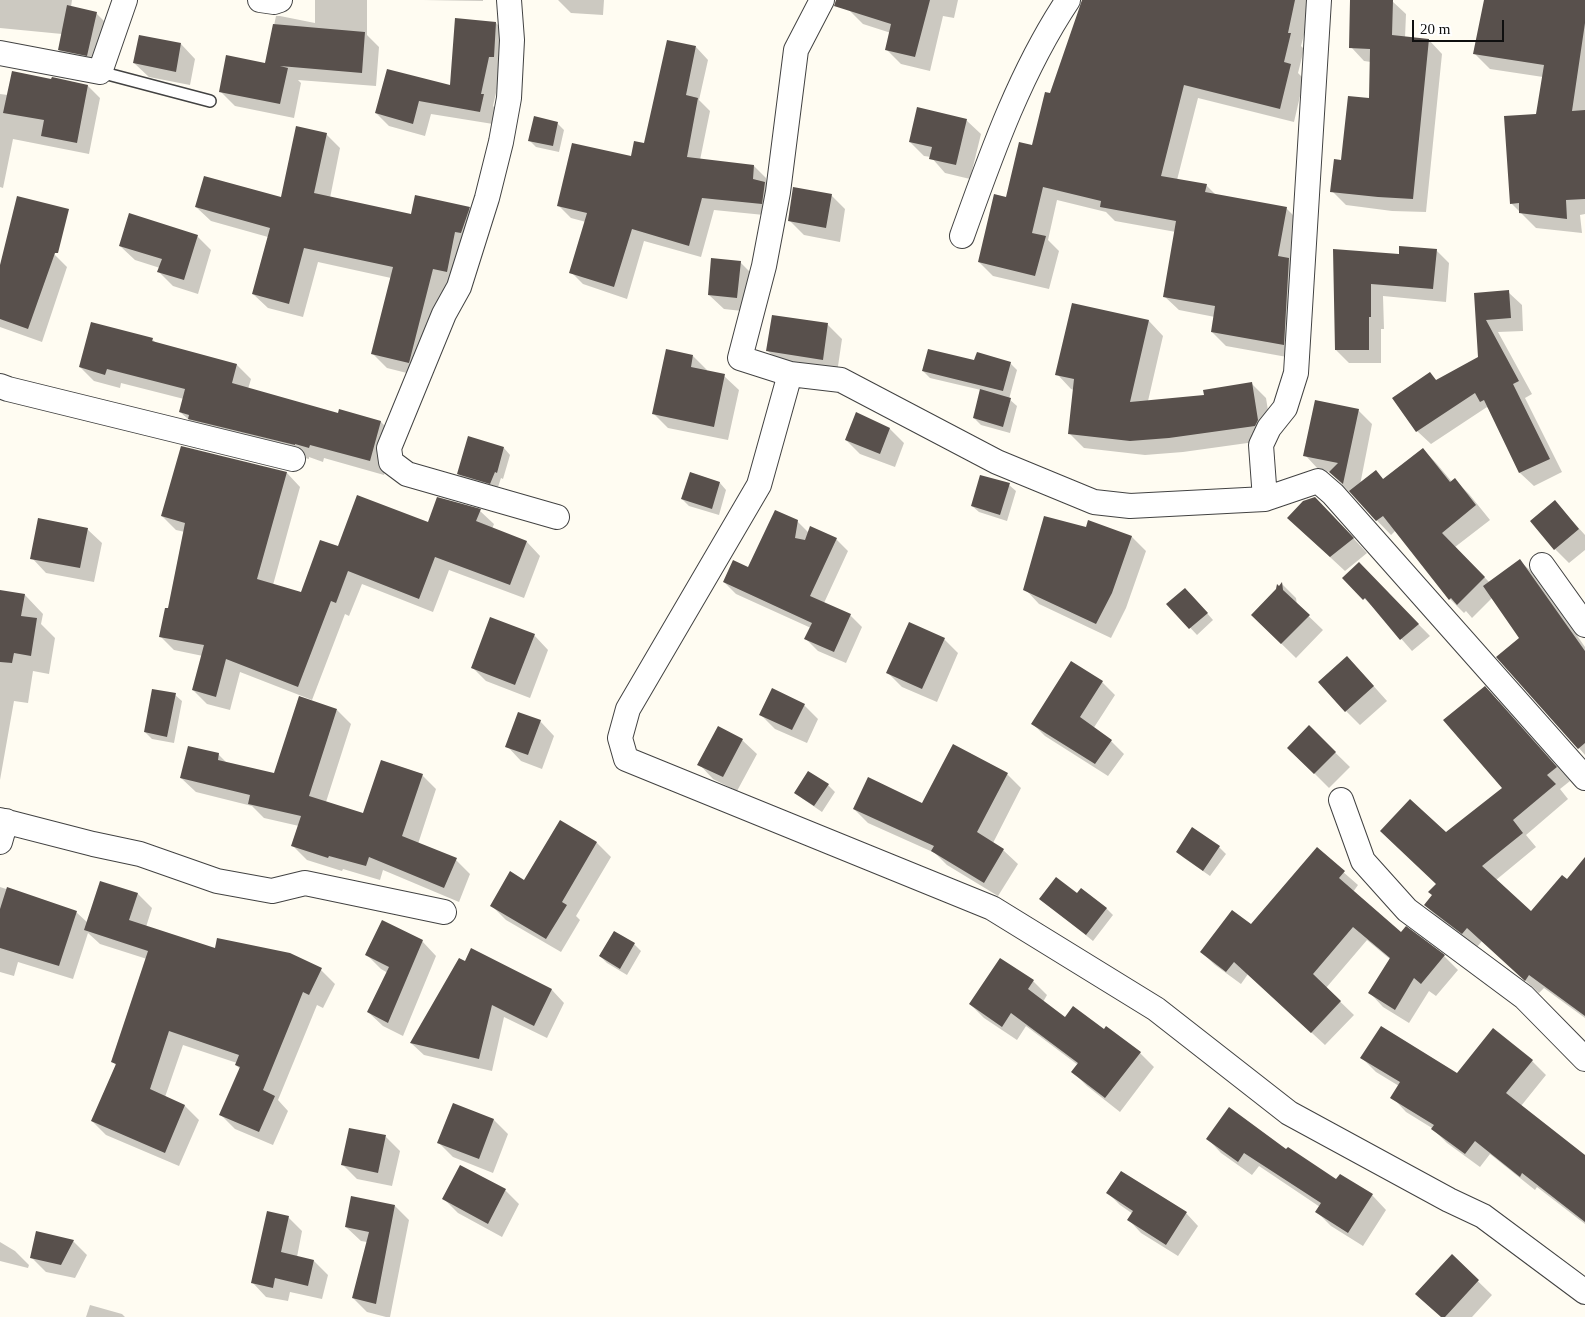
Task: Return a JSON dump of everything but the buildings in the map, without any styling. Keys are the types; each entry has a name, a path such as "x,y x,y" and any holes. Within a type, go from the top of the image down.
{"street":[{"path":"0,53 100,72 125,0"},
{"path":"260,0 274,2 280,0"},
{"path":"509,0 512,40 509,98 501,142 487,198 459,287 444,314 389,448 391,462 407,474 557,517"},
{"path":"822,0 796,50 776,201 764,266 740,358 790,374 841,380 997,462 1094,502 1130,506 1265,498 1318,481 1326,487 1585,778"},
{"path":"962,236 993,149 1023,81 1057,16 1068,0"},
{"path":"1265,498 1261,445 1269,428 1285,408 1296,373 1319,0"},
{"path":"790,374 759,485 628,709 620,738 626,759 992,908 1156,1009 1289,1112 1483,1216 1585,1292"},
{"path":"0,386 293,459"},
{"path":"1542,565 1585,625"},
{"path":"1341,800 1363,861 1408,910 1524,997 1585,1059"},
{"path":"2,828 140,854 217,881 272,891 305,883 444,912"}],"lane":[{"path":"100,72 210,101"}]}
